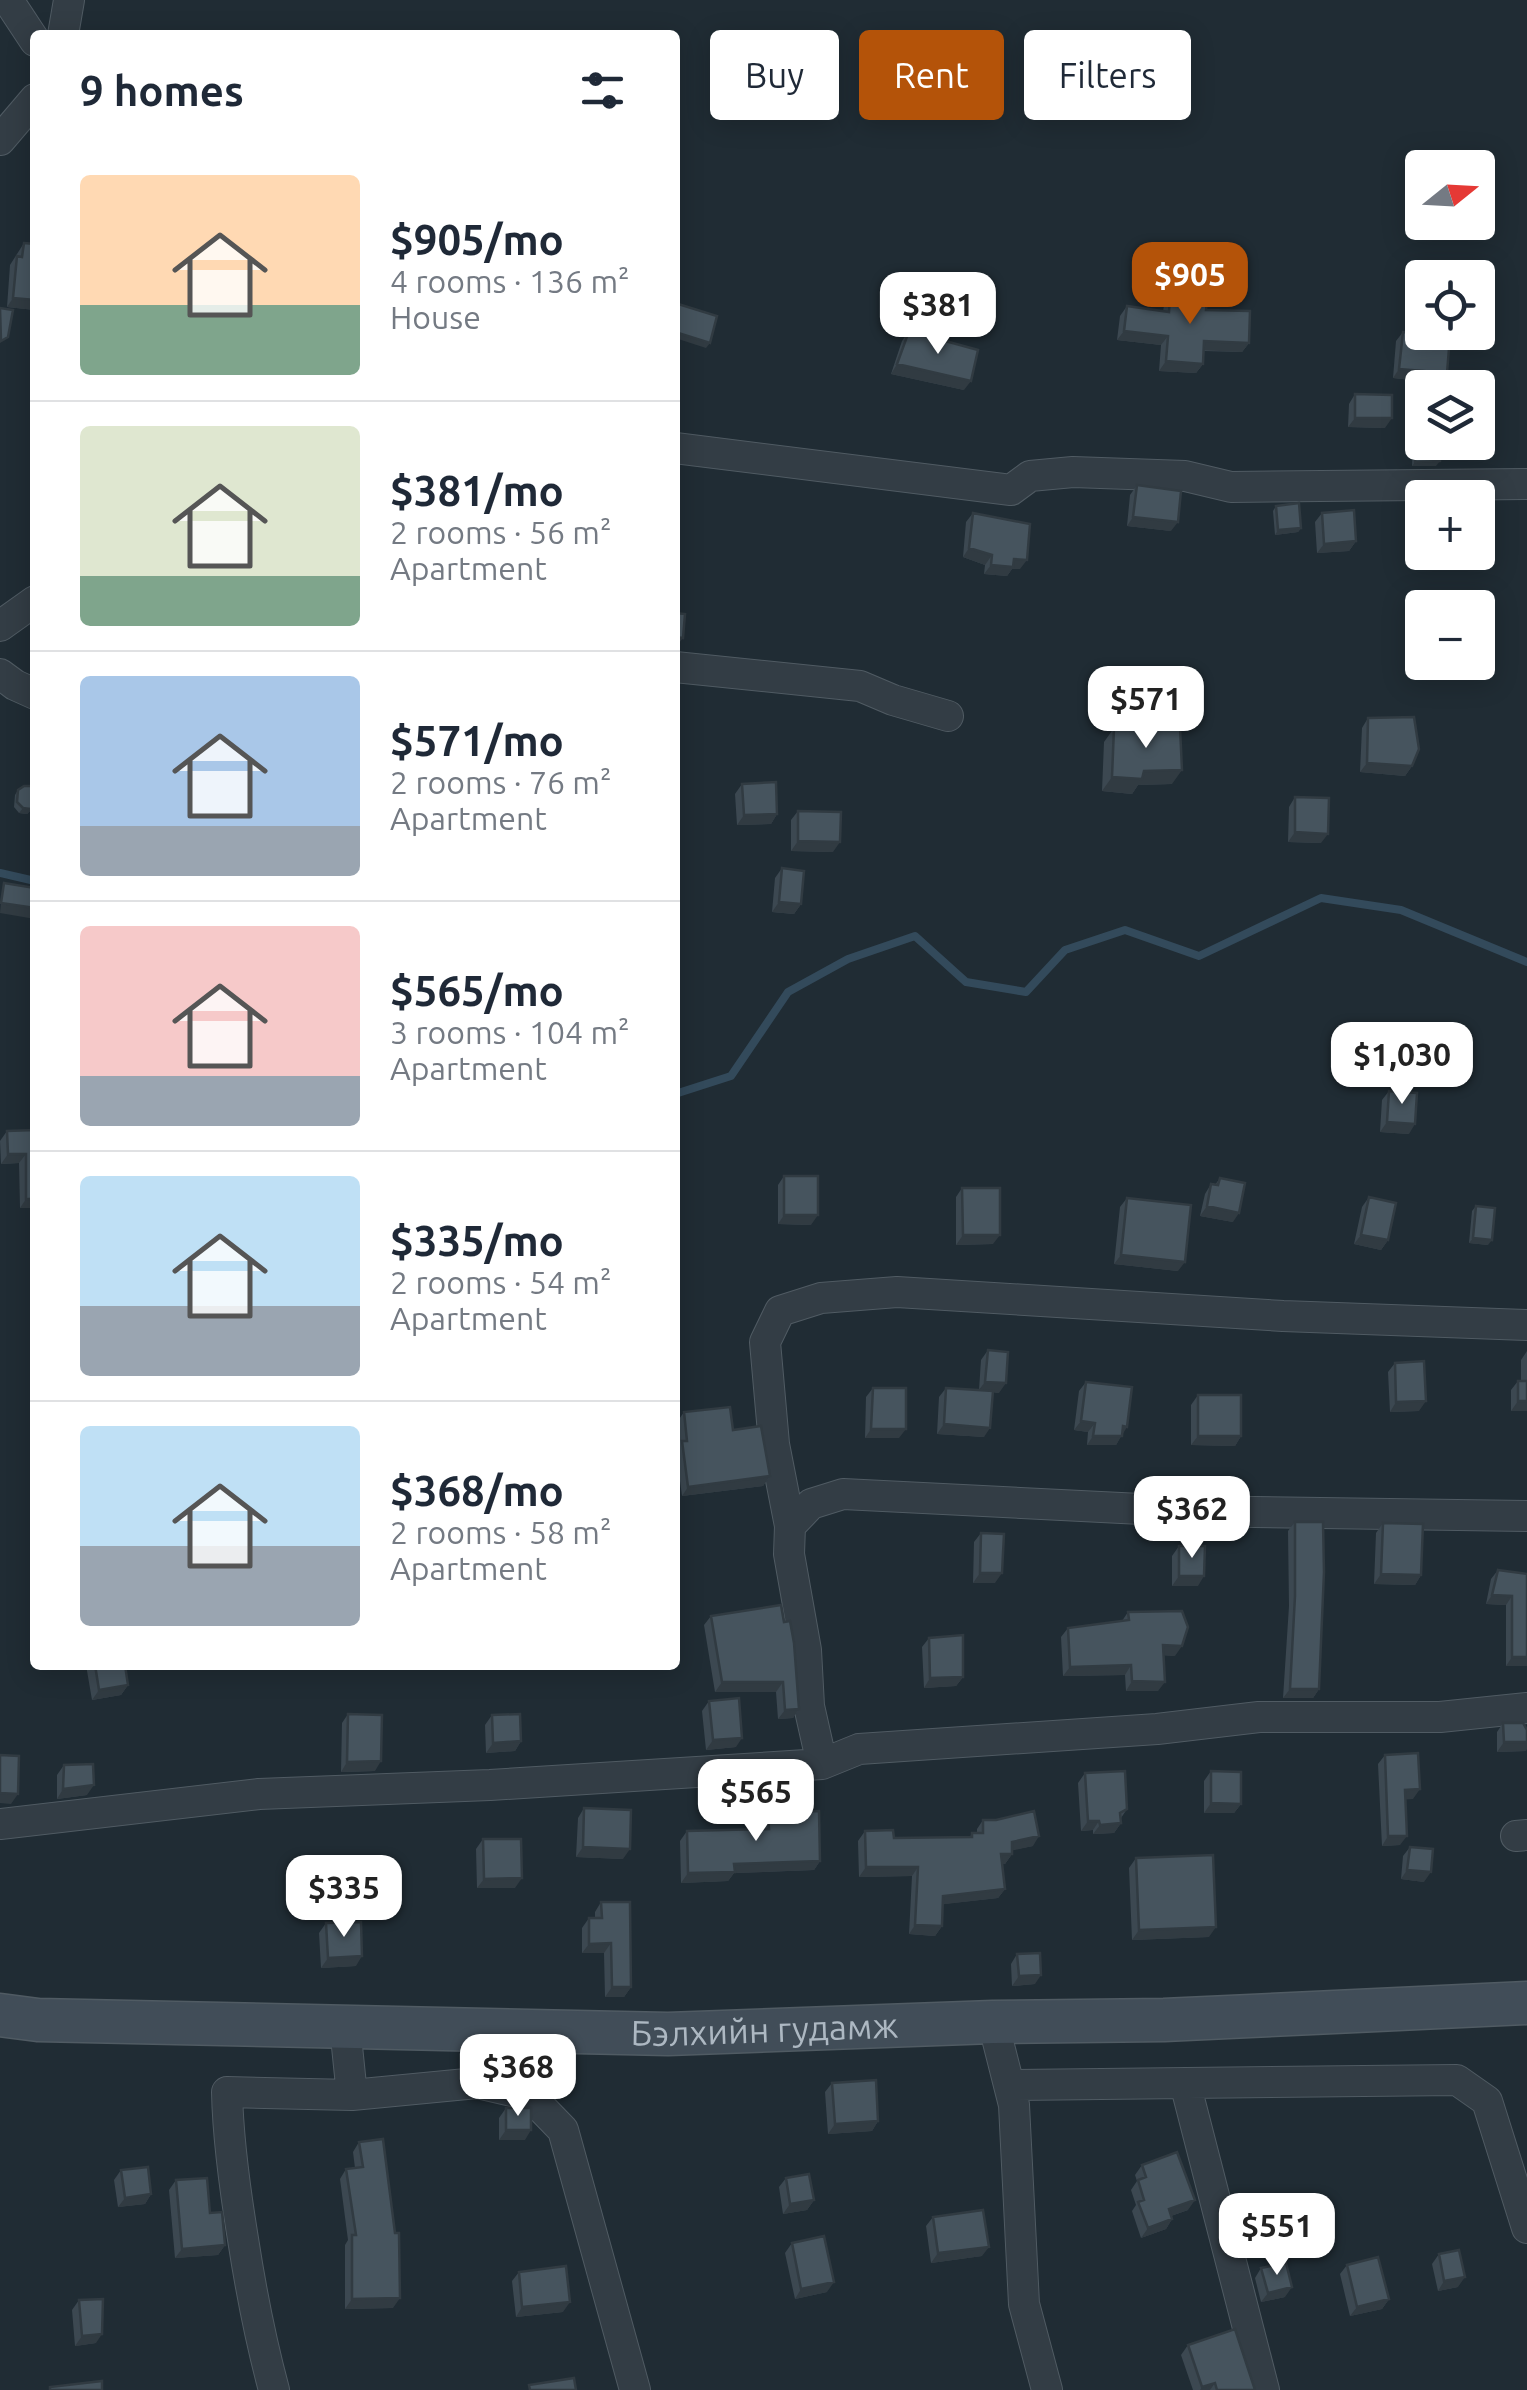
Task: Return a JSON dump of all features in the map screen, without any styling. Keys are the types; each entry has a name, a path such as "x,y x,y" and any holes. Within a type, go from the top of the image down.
{"main road":[{"name":"Бэлхийн гудамж","path":"0,2015 38,2020 668,2034 1164,2020 1527,2003"}],"street":[{"path":"8,0 30,33"},
{"path":"64,30 69,0"},
{"path":"0,140 30,105"},
{"path":"680,449 1011,490 1030,476 1073,472 1185,476 1231,486 1527,484"},
{"path":"0,626 30,605"},
{"path":"680,668 860,686 948,716"},
{"path":"0,674 14,686 30,692"},
{"path":"822,1764 789,1554 790,1526 774,1444 765,1342 780,1311 821,1298 898,1292 1322,1318 1527,1324"},
{"path":"790,1526 811,1504 842,1494 1182,1512 1527,1516"},
{"path":"0,1824 259,1794 490,1786 822,1764 859,1748 1140,1730 1259,1717 1440,1717 1527,1708"},
{"path":"993,2022 1014,2105 1024,2304 1047,2390"},
{"path":"345,2027 352,2095"},
{"path":"1008,2085 1458,2080 1487,2101 1527,2228"},
{"path":"274,2390 258,2334 238,2206 227,2092 352,2095 476,2083 529,2094 563,2130 635,2390"},
{"path":"1185,2083 1264,2390"}],"building":[{"path":"24,243 30,244 30,300 13,298 17,256 22,257"},
{"path":"1170,297 1207,299 1206,310 1250,311 1249,343 1204,341 1203,364 1166,361 1168,336 1124,331 1127,306 1169,312"},
{"path":"680,305 717,316 710,343 680,334"},
{"path":"0,308 13,310 8,337 1,341"},
{"path":"909,331 978,350 971,381 897,364"},
{"path":"1403,332 1405,350 1449,350 1447,370 1399,369"},
{"path":"1355,394 1392,395 1392,418 1355,418"},
{"path":"1137,485 1181,491 1178,522 1133,517"},
{"path":"1299,503 1301,528 1278,530 1276,506"},
{"path":"1354,510 1356,541 1324,544 1322,513"},
{"path":"973,513 1030,524 1027,560 1014,559 1013,567 991,565 992,555 969,548"},
{"path":"680,614 685,614 683,638 680,638"},
{"path":"1414,717 1419,749 1412,766 1367,763 1368,718"},
{"path":"1180,727 1182,770 1144,771 1142,779 1112,777 1114,728"},
{"path":"776,782 777,814 744,815 742,784"},
{"path":"30,786 30,809 17,802 18,790"},
{"path":"1295,797 1329,798 1328,834 1295,832"},
{"path":"798,811 841,812 840,842 798,841"},
{"path":"782,868 804,871 801,904 779,902"},
{"path":"4,883 30,887 30,907 1,903"},
{"path":"1389,1091 1417,1093 1415,1124 1387,1122"},
{"path":"30,1130 30,1199 26,1199 26,1154 8,1154 7,1131"},
{"path":"784,1176 818,1176 818,1215 784,1215"},
{"path":"1220,1178 1245,1183 1239,1213 1207,1206 1211,1184 1218,1185"},
{"path":"962,1188 1000,1188 1000,1235 963,1235"},
{"path":"1369,1197 1396,1203 1388,1240 1361,1235"},
{"path":"1127,1198 1191,1205 1185,1262 1121,1255"},
{"path":"1476,1206 1495,1208 1492,1240 1473,1238"},
{"path":"988,1350 1008,1352 1006,1383 985,1382"},
{"path":"1424,1361 1426,1401 1396,1402 1395,1363"},
{"path":"1518,1381 1527,1381 1527,1401 1518,1401"},
{"path":"1086,1382 1132,1387 1127,1427 1123,1426 1122,1436 1093,1436 1095,1423 1081,1421"},
{"path":"873,1388 906,1388 906,1429 871,1429"},
{"path":"946,1388 993,1391 990,1428 944,1424"},
{"path":"1198,1395 1241,1395 1241,1436 1198,1436"},
{"path":"730,1407 733,1430 761,1426 770,1476 688,1487 682,1441 687,1441 684,1412"},
{"path":"1295,1522 1323,1522 1319,1689 1290,1689"},
{"path":"1383,1523 1423,1524 1421,1575 1381,1574"},
{"path":"981,1533 1004,1534 1002,1573 980,1573"},
{"path":"1179,1546 1205,1546 1204,1576 1179,1576"},
{"path":"1498,1570 1527,1574 1527,1657 1512,1657 1512,1596 1492,1595"},
{"path":"781,1605 784,1622 790,1621 794,1643 799,1709 785,1710 783,1682 722,1682 711,1616"},
{"path":"1182,1611 1188,1627 1182,1646 1163,1645 1165,1682 1132,1681 1131,1665 1070,1667 1068,1628 1129,1620 1128,1612"},
{"path":"963,1635 963,1677 930,1678 929,1638"},
{"path":"96,1670 126,1670 128,1685 99,1690"},
{"path":"739,1698 742,1738 713,1740 709,1701"},
{"path":"348,1714 382,1715 381,1761 347,1762"},
{"path":"520,1714 521,1741 493,1743 492,1715"},
{"path":"1503,1723 1523,1723 1527,1742 1504,1742"},
{"path":"1418,1753 1420,1789 1405,1790 1407,1836 1388,1836 1385,1755"},
{"path":"0,1755 19,1756 18,1794 0,1793"},
{"path":"93,1764 94,1785 63,1789 64,1765"},
{"path":"1125,1771 1127,1809 1120,1813 1121,1823 1100,1825 1099,1821 1088,1821 1085,1773"},
{"path":"1211,1771 1241,1772 1241,1804 1211,1803"},
{"path":"584,1808 631,1810 630,1849 583,1847"},
{"path":"819,1811 820,1861 734,1864 735,1872 688,1873 687,1831 769,1829 768,1813"},
{"path":"1034,1811 1039,1836 1012,1842 1012,1854 1001,1854 1005,1889 943,1896 942,1926 915,1925 918,1867 866,1867 865,1831 893,1830 894,1838 972,1837 972,1833 983,1833 983,1820"},
{"path":"483,1839 521,1839 522,1878 484,1879"},
{"path":"1410,1847 1433,1849 1431,1872 1407,1870"},
{"path":"1213,1855 1216,1927 1139,1930 1136,1858"},
{"path":"601,1902 630,1902 631,1987 612,1987 611,1943 589,1944 589,1918 602,1918"},
{"path":"361,1922 362,1956 328,1958 326,1923"},
{"path":"1040,1953 1041,1975 1019,1976 1017,1954"},
{"path":"876,2080 878,2121 835,2124 832,2083"},
{"path":"506,2108 531,2108 531,2130 506,2130"},
{"path":"383,2139 395,2233 399,2233 400,2298 352,2299 352,2235 356,2235 346,2169 363,2167 359,2142"},
{"path":"1177,2152 1195,2200 1169,2209 1172,2219 1148,2228 1138,2202 1144,2200 1138,2180 1146,2177 1142,2165"},
{"path":"148,2167 151,2194 125,2198 121,2170"},
{"path":"809,2174 814,2200 790,2204 786,2178"},
{"path":"207,2178 210,2213 222,2212 225,2245 182,2249 176,2180"},
{"path":"983,2210 989,2247 938,2253 933,2217"},
{"path":"824,2236 834,2282 801,2289 792,2243"},
{"path":"1459,2250 1465,2277 1444,2281 1439,2254"},
{"path":"1378,2257 1389,2299 1357,2307 1347,2265"},
{"path":"1286,2263 1292,2287 1268,2293 1261,2268"},
{"path":"566,2266 570,2302 522,2307 519,2272"},
{"path":"103,2299 102,2334 82,2336 79,2300"},
{"path":"1235,2329 1255,2390 1217,2390 1215,2383 1202,2387 1188,2345"},
{"path":"574,2378 576,2390 530,2390 529,2385"},
{"path":"102,2381 102,2390 50,2390 50,2387"}],"waterway":[{"path":"0,873 30,880"},
{"path":"680,1092 731,1076 788,992 848,959 915,936 966,982 1026,992 1065,950 1125,930 1199,956 1321,898 1401,910 1527,962"}]}
